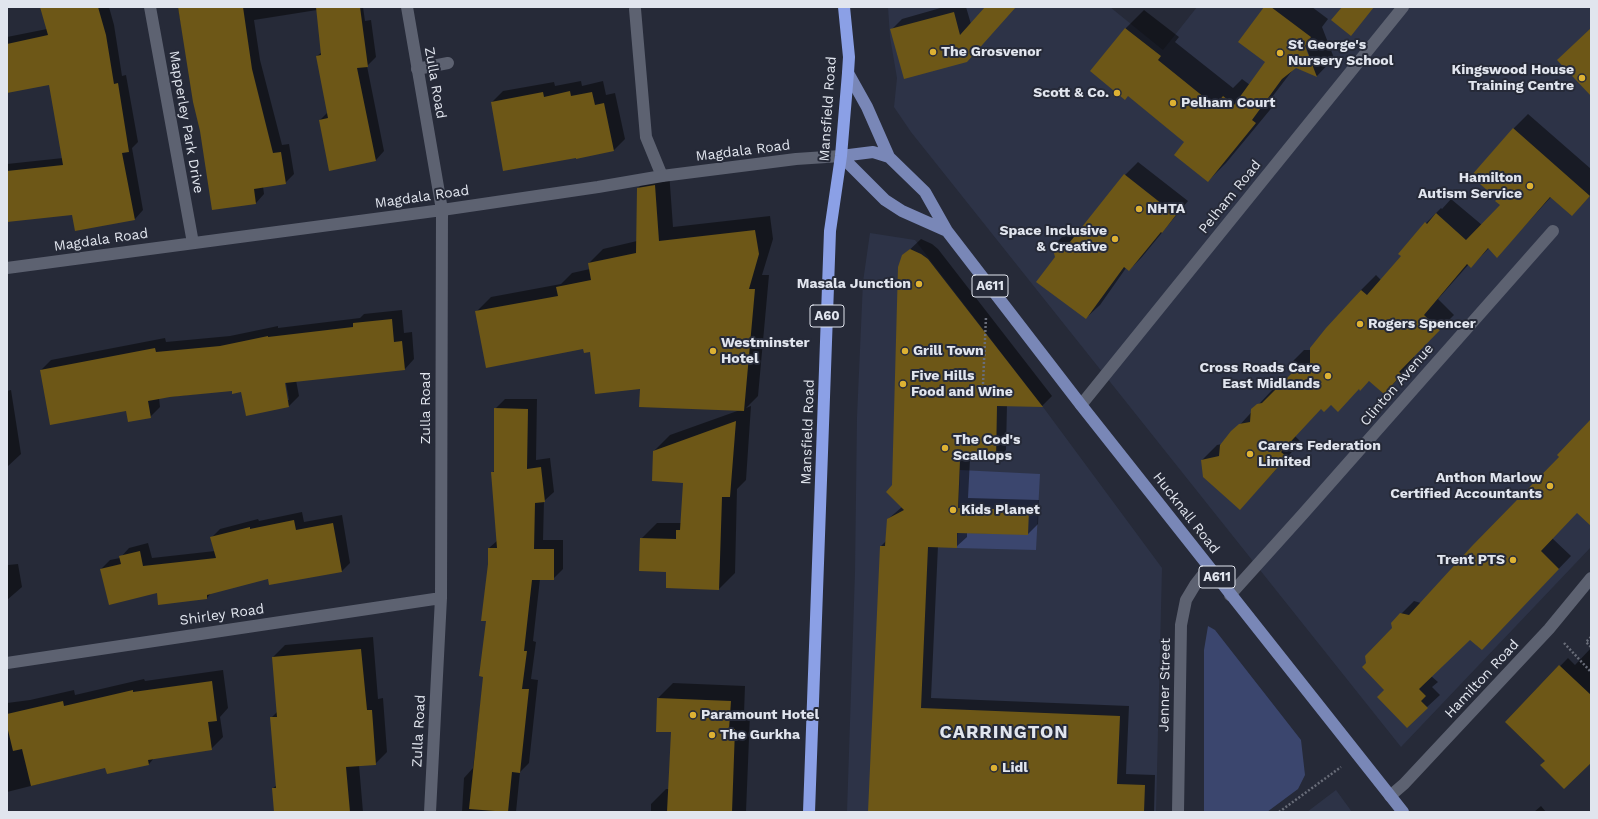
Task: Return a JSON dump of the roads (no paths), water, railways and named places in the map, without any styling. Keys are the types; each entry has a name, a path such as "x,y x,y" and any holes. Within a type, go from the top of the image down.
{"highway":[{"name":"Mansfield Road","path":"809,812 830,231 841,156 849,58 844,7"}],"main road":[{"path":"848,73 867,107 889,157"},
{"path":"841,156 873,152 889,157"},
{"name":"Hucknall Road","path":"841,156 885,200 902,211 947,230"},
{"name":"Hucknall Road","path":"889,157 925,192 947,230 1081,405 1403,812"}],"street":[{"name":"Mapperley Park Drive","path":"150,7 193,242"},
{"name":"Zulla Road","path":"407,7 442,210 441,598 430,812"},
{"name":"Pelham Road","path":"1081,405 1403,7"},
{"path":"635,9 646,137 662,176"},
{"path":"417,69 448,63"},
{"name":"Magdala Road","path":"7,268 442,210 662,176 796,159 841,156"},
{"name":"Clinton Avenue","path":"1230,595 1553,231"},
{"name":"Jenner Street","path":"1178,812 1181,625 1186,600 1194,585 1209,566"},
{"name":"Hamilton Road","path":"1390,796 1404,784 1549,629 1591,578"},
{"name":"Shirley Road","path":"7,663 441,598"}],"place":[{"name":"The Grosvenor","path":"933,52"},
{"name":"St George's Nursery School","path":"1280,53"},
{"name":"Kingswood House Training Centre","path":"1582,78"},
{"name":"Scott & Co.","path":"1117,93"},
{"name":"Pelham Court","path":"1173,103"},
{"name":"Hamilton Autism Service","path":"1530,186"},
{"name":"NHTA","path":"1139,209"},
{"name":"Space Inclusive & Creative","path":"1115,239"},
{"name":"Masala Junction","path":"919,284"},
{"name":"Rogers Spencer","path":"1360,324"},
{"name":"Westminster Hotel","path":"713,351"},
{"name":"Grill Town","path":"905,351"},
{"name":"Cross Roads Care East Midlands","path":"1328,376"},
{"name":"Five Hills Food and Wine","path":"903,384"},
{"name":"The Cod's Scallops","path":"945,448"},
{"name":"Carers Federation Limited","path":"1250,454"},
{"name":"Anthon Marlow Certified Accountants","path":"1550,486"},
{"name":"Kids Planet","path":"953,510"},
{"name":"Trent PTS","path":"1513,560"},
{"name":"Paramount Hotel","path":"693,715"},
{"name":"The Gurkha","path":"712,735"},
{"name":"Lidl","path":"994,768"}],"district":[{"name":"CARRINGTON","path":"1004,733"}]}
